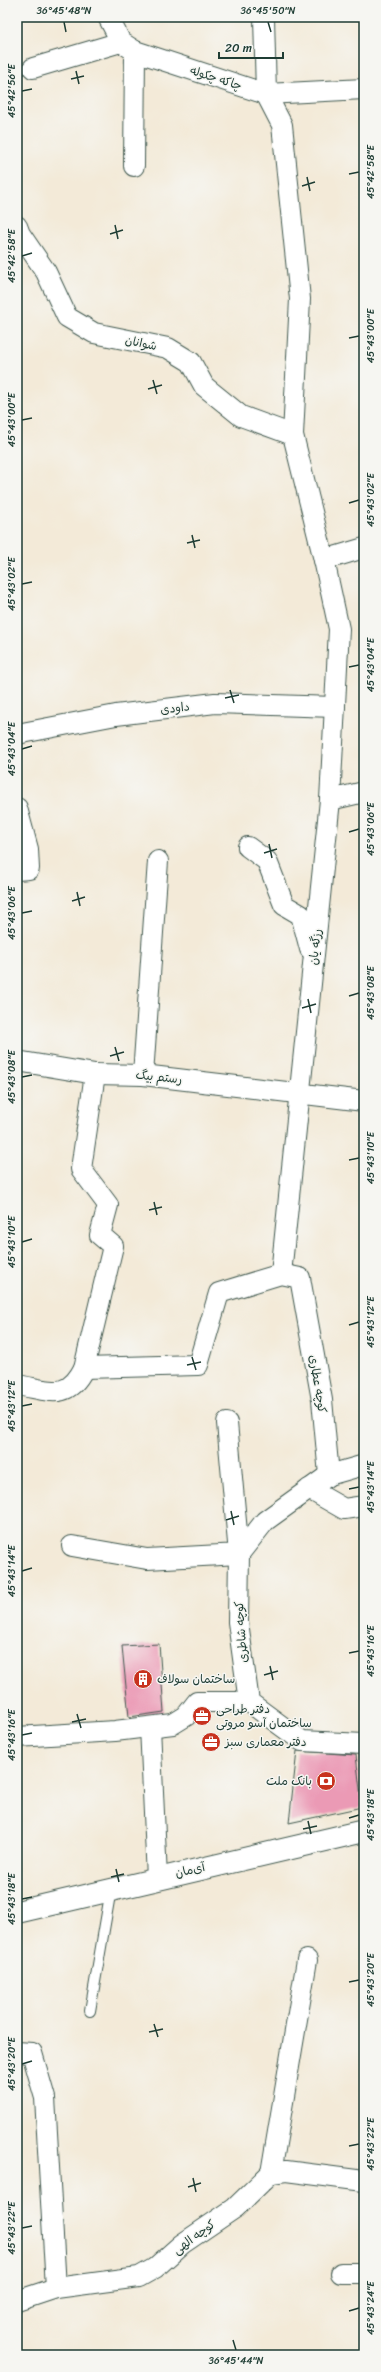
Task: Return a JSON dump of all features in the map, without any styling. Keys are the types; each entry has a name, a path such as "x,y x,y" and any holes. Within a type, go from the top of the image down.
{"street":[{"path":"108,17 128,46 134,166"},
{"path":"264,17 266,94 364,89"},
{"path":"33,68 128,46"},
{"name":"چاکه چکوله","path":"128,46 266,94"},
{"name":"رزگه یان","path":"266,94 282,125 300,299 293,435 324,560 339,629 330,800 281,1274"},
{"name":"شوانان","path":"17,226 20,234 46,272 67,317 94,333 168,348 191,362 204,386 241,416 293,435"},
{"path":"324,560 364,548"},
{"name":"داودی","path":"17,734 116,715 215,703 335,707"},
{"path":"330,800 364,792"},
{"path":"17,808 28,849 29,869 17,870"},
{"path":"248,846 267,860 284,905 301,915 314,961"},
{"path":"143,1075 158,861"},
{"name":"رستم بیگ","path":"17,1061 95,1074 143,1075 364,1101"},
{"path":"17,1385 55,1391 67,1390 77,1382 84,1368 113,1246 100,1235 108,1205 81,1169 95,1074"},
{"path":"84,1368 198,1365 219,1293 281,1274"},
{"name":"کوچه عطاری","path":"281,1274 300,1278 322,1400 329,1475"},
{"name":"کوچه شاطری","path":"227,1423 239,1554 238,1622 248,1702"},
{"path":"72,1546 147,1559 239,1554 265,1521 309,1489 329,1475 364,1465"},
{"path":"309,1489 344,1509 364,1506"},
{"path":"17,1737 173,1724 186,1716 197,1702 248,1702 302,1741 364,1744"},
{"path":"150,1727 157,1878"},
{"name":"آی‌مان","path":"17,1912 157,1878 364,1831"},
{"path":"307,1960 271,2173 286,2171 364,2181"},
{"path":"17,2052 32,2053 45,2098 56,2288"},
{"name":"کوچه الهی","path":"17,2302 56,2288 139,2277 148,2273 182,2244 234,2208 271,2173"},
{"path":"342,2273 364,2273"}],"lane":[{"path":"90,2011 111,1889"}],"building":[{"name":"ساختمان سولاف","path":"159,1644 164,1712 129,1717 122,1646"},
{"name":"بانک ملت","path":"297,1751 356,1755 362,1807 289,1823"}],"place":[{"name":"ساختمان سولاف","path":"143,1679"},
{"name":"دفتر طراحی ساختمان آسو مروتی","path":"202,1716"},
{"name":"دفتر معماری سبز","path":"211,1742"},
{"name":"بانک ملت","path":"326,1781"}]}
